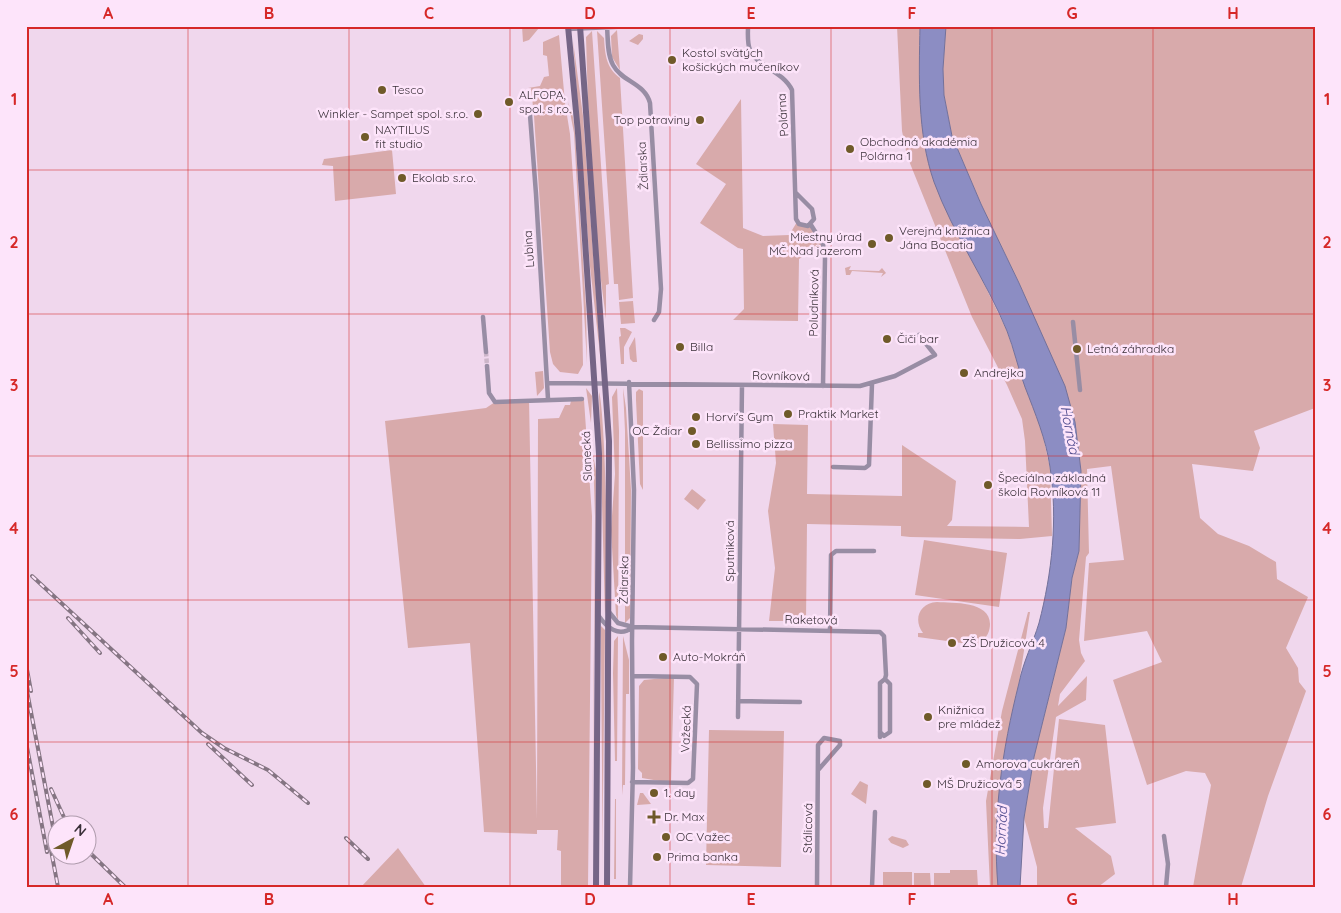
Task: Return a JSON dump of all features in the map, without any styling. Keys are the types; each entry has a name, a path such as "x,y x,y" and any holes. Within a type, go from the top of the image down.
{"main road":[{"name":"Slanecká","path":"580,27 609,465 607,887"},
{"name":"Slanecká","path":"568,28 578,133 599,454 596,887"}],"street":[{"path":"568,28 635,26"},
{"name":"Polárna","path":"748,26 749,48 752,55 784,78 792,90 797,222 804,226 811,224"},
{"name":"Ždiarska","path":"607,27 609,55 614,68 645,92 650,103 661,289 660,312 654,320"},
{"name":"Lubina","path":"530,115 548,398"},
{"path":"796,193 814,212 814,219 811,224"},
{"name":"Poludníková","path":"811,224 822,244 825,258 822,386"},
{"path":"483,317 486,352"},
{"path":"1074,322 1080,390"},
{"name":"Rovníková","path":"594,382 822,386 872,384 895,376 934,355 919,335"},
{"path":"487,366 489,393 495,402 548,398 582,399"},
{"path":"548,383 594,382"},
{"name":"Ždiarska","path":"629,382 634,490 633,628"},
{"path":"833,468 864,468 869,465 872,384"},
{"name":"Sputniková","path":"738,717 742,385"},
{"path":"830,630 831,555 836,551 874,551"},
{"name":"Raketová","path":"609,612 618,623 633,628 880,632 884,642 885,679 890,684 890,732 884,736 880,735 880,683 885,679"},
{"path":"598,615 608,627 621,632 632,641"},
{"path":"630,887 633,628"},
{"name":"Raketová","path":"608,644 621,632 633,628"},
{"name":"Važecká","path":"632,676 690,677 696,681 697,691 693,779 688,783 632,782"},
{"path":"738,701 800,702"},
{"name":"Stálicová","path":"817,887 818,745 820,740 824,738 840,741 840,745 819,769"},
{"path":"872,887 875,812"},
{"path":"1164,836 1168,864 1166,887"}],"shaded area":[{"path":"522,26 548,26 539,28 529,40 523,42"},
{"path":"897,26 920,26 919,72 925,138 934,181 1007,331 1025,386 1040,422 1050,468 1052,536 1020,539 910,537 901,536 901,526 807,524 806,621 769,621 775,568 768,511 776,463 773,424 808,425 807,494 902,496 902,445 956,481 952,520 947,526 1029,527 1025,441 1022,419 972,317 907,156 902,131"},
{"path":"946,26 1315,26 1315,408 1254,431 1260,448 1253,471 1192,464 1200,518 1218,534 1249,546 1276,562 1277,579 1308,597 1286,648 1298,668 1299,682 1306,691 1268,796 1241,887 1193,887 1211,785 1205,773 1186,771 1147,785 1113,680 1162,662 1147,631 1084,641 1089,563 1124,560 1111,466 1087,469 1089,553 1086,557 1079,640 1081,653 1085,661 1060,694 1058,706 1087,676 1086,700 1056,717 1043,808 1044,828 1048,828 1059,719 1105,725 1116,823 1075,828 1111,856 1115,874 1098,887 1037,887 1037,867 1024,818 1034,757 1066,628 1072,578 1079,551 1081,471 1075,422 1019,283 981,204 952,136 944,95 943,69"},
{"path":"617,30 620,70 612,57 611,36"},
{"path":"592,31 609,284 606,285 606,319 599,265 588,104 586,37"},
{"path":"597,31 604,38 609,65 620,78 633,298 619,300 618,284 614,284"},
{"path":"639,34 643,35 643,39 638,45 629,41"},
{"path":"559,35 565,103 570,134 582,308 583,365 578,374 560,372 553,364 550,352 534,116 531,88 528,88 540,86 544,77 549,76 547,56 543,55 543,42"},
{"path":"573,41 583,116 601,363 590,266"},
{"path":"741,99 743,228 763,236 789,235 797,222 811,225 823,244 799,259 798,321 733,320 744,309 743,249 738,248 700,223 726,184 696,164"},
{"path":"568,102 573,117 575,133 586,308 587,364 574,133"},
{"path":"392,150 396,194 335,201 333,166 322,165 324,159"},
{"path":"851,266 849,270 879,271 882,268 886,273 881,277 883,273 852,271 850,275 846,275 845,268"},
{"path":"633,301 635,323 621,324 619,302"},
{"path":"620,328 625,328 632,332 624,347 624,364 621,364"},
{"path":"635,337 637,362 633,362 630,359 629,348"},
{"path":"543,371 544,388 537,396 535,372"},
{"path":"586,388 592,396 591,423"},
{"path":"617,388 619,431 618,620 616,615 611,530 615,474 612,397"},
{"path":"623,388 631,490 630,618 625,623 625,431"},
{"path":"639,389 643,391 643,490 640,484 636,400 636,392"},
{"path":"599,392 603,431 606,503 607,575 605,615"},
{"path":"529,399 537,819 538,419 559,418 565,405 570,405 571,401 584,400 592,516 588,887 561,887 561,851 557,850 558,830 537,830 537,834 484,832 470,643 408,648 385,421 486,408 495,402"},
{"path":"593,454 596,471 592,879 595,516"},
{"path":"692,489 706,500 698,510 684,499"},
{"path":"924,540 1007,553 999,607 915,595"},
{"path":"937,602 961,603 984,611 988,616 990,624 988,634 982,641 983,646 918,637 918,633 923,633 918,623 922,609 926,605"},
{"path":"1028,612 1030,612 1007,760 1000,887 990,887 986,801 1002,711"},
{"path":"601,626 605,630 602,879 602,816"},
{"path":"618,636 617,761 615,761 613,673 614,641"},
{"path":"623,636 629,660 629,694 626,694 625,785 623,785 622,795"},
{"path":"674,677 671,783 642,778 642,773 638,769 639,686 644,680"},
{"path":"709,730 784,731 781,867 706,865"},
{"path":"860,781 868,785 866,804 851,794"},
{"path":"640,793 643,793 651,804 637,805"},
{"path":"615,799 616,879 614,879"},
{"path":"892,836 906,840 909,845 903,848 891,843 888,839"},
{"path":"398,848 426,887 361,887"},
{"path":"950,870 977,870 978,887 934,887 934,873 950,873"},
{"path":"883,872 912,872 912,887 883,887"},
{"path":"914,873 930,873 931,887 914,887"}],"water":[{"name":"Hornád","path":"920,26 946,26 943,69 944,95 952,136 981,204 1065,386 1075,422 1081,471 1079,551 1072,578 1066,628 1034,757 1024,818 1020,887 998,887 996,835 1000,784 1013,708 1023,668 1044,604 1052,546 1052,487 1043,436 1007,331 999,312 950,220 928,163 920,105"}],"tunnel":[{"path":"486,352 487,366"}],"railway":[{"path":"32,576 202,733 224,748 268,770 308,803"},
{"path":"68,618 100,653"},
{"path":"26,664 31,691"},
{"path":"26,686 51,816"},
{"path":"26,742 47,852"},
{"path":"208,744 252,785"},
{"path":"51,789 63,816"},
{"path":"346,838 368,859"},
{"path":"98,861 125,887"},
{"path":"54,866 58,887"}],"place":[{"name":"Kostol svätých košických mučeníkov","path":"672,60"},
{"name":"Tesco","path":"382,90"},
{"name":"ALFOPA, spol. s r.o.","path":"509,102"},
{"name":"Winkler - Sampet spol. s.r.o.","path":"478,114"},
{"name":"Top potraviny","path":"700,120"},
{"name":"NAYTILUS fit studio","path":"365,137"},
{"name":"Obchodná akadémia Polárna 1","path":"850,149"},
{"name":"Ekolab s.r.o.","path":"402,178"},
{"name":"Verejná knižnica Jána Bocatia","path":"889,238"},
{"name":"Miestny úrad MČ Nad jazerom","path":"872,244"},
{"name":"Čiči bar","path":"887,339"},
{"name":"Billa","path":"680,347"},
{"name":"Letná záhradka","path":"1077,349"},
{"name":"Andrejka","path":"964,373"},
{"name":"Praktik Market","path":"788,414"},
{"name":"Horvi's Gym","path":"696,417"},
{"name":"OC Ždiar","path":"692,431"},
{"name":"Bellissimo pizza","path":"696,444"},
{"name":"Špeciálna základná škola Rovníková 11","path":"988,485"},
{"name":"ZŠ Družicová 4","path":"952,643"},
{"name":"Auto-Mokráň","path":"663,657"},
{"name":"Knižnica pre mládež","path":"928,717"},
{"name":"Amorova cukráreň","path":"966,764"},
{"name":"MŠ Družicová 5","path":"927,784"},
{"name":"1. day","path":"654,793"},
{"name":"Dr. Max","path":"654,817"},
{"name":"OC Važec","path":"666,837"},
{"name":"Prima banka","path":"657,857"}]}
